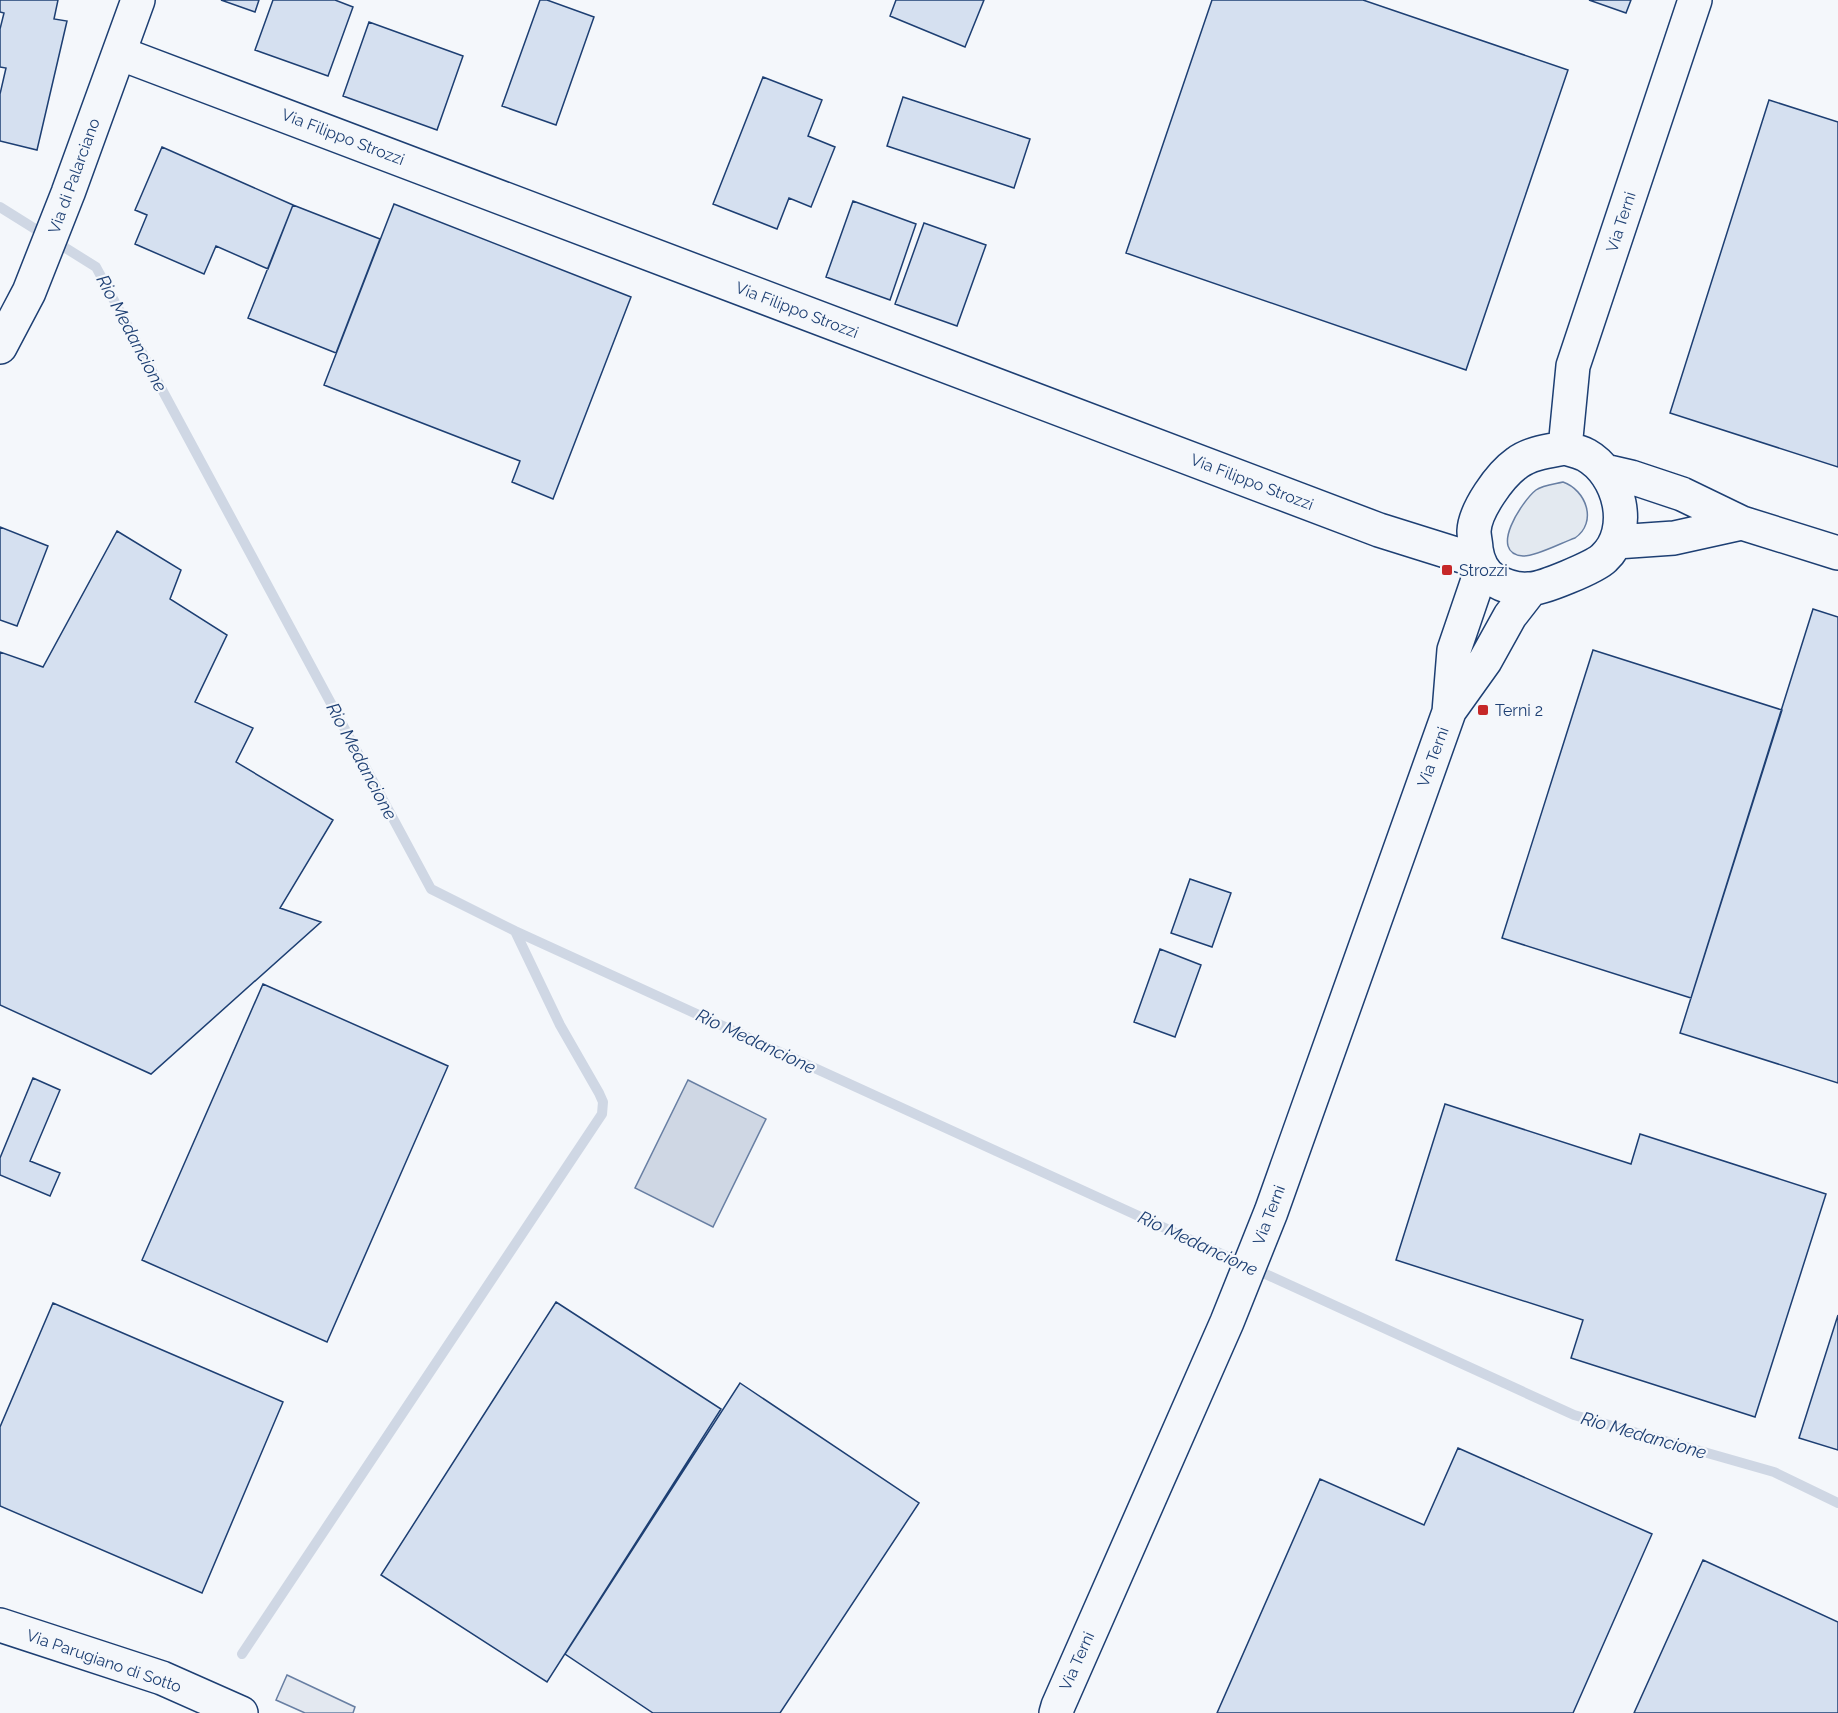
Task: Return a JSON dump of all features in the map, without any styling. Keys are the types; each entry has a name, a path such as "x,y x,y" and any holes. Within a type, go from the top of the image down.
{"street":[{"name":"Via di Palarciano","path":"0,347 29,292 68,193 138,0"},
{"name":"Via Terni","path":"1565,448 1573,366 1695,0"},
{"name":"Via Filippo Strozzi","path":"119,52 1368,526 1480,564"},
{"path":"1565,448 1586,455 1605,471 1617,495 1622,521 1616,542 1605,557 1591,567 1531,589 1511,587 1493,579 1480,564 1474,531 1482,506 1502,478 1517,463 1531,455 1565,448"},
{"path":"1605,471 1682,494 1742,523 1838,553"},
{"path":"1616,542 1674,538 1742,523"},
{"name":"Via Terni","path":"1054,1711 1227,1322 1270,1212 1449,712 1454,650 1480,564"},
{"name":"Via Terni","path":"1449,712 1485,661 1510,616 1531,589"},
{"name":"Via Parugiano di Sotto","path":"0,1625 162,1678 241,1713"}],"shaded area":[{"path":"1563,482 1571,486 1583,499 1587,515 1582,531 1575,538 1528,556 1513,553 1508,546 1508,536 1523,504 1539,488"},
{"path":"688,1080 766,1119 713,1227 635,1188"},
{"path":"287,1675 355,1707 353,1713 305,1713 276,1700"}],"building":[{"path":"0,0 58,0 54,19 67,21 37,150 0,141 0,94 6,68 0,67 0,29 4,13 0,12"},
{"path":"221,0 259,0 255,12"},
{"path":"273,0 335,0 353,7 328,76 255,50"},
{"path":"540,0 547,0 594,17 556,125 502,106"},
{"path":"896,0 984,0 965,47 890,16"},
{"path":"1212,0 1363,0 1568,70 1466,370 1126,253"},
{"path":"1589,0 1631,0 1626,13"},
{"path":"369,22 463,56 437,130 343,96"},
{"path":"763,77 822,100 808,136 835,147 811,207 789,198 777,229 713,204"},
{"path":"903,97 1030,139 1014,188 887,146"},
{"path":"1769,100 1838,122 1838,467 1670,413"},
{"path":"162,147 293,205 268,269 216,246 204,274 135,244 147,215 135,210"},
{"path":"853,201 916,224 890,300 826,277"},
{"path":"394,204 631,297 553,499 512,482 520,461 324,385"},
{"path":"293,205 380,239 336,353 248,318"},
{"path":"924,223 986,245 957,326 895,304"},
{"path":"0,527 48,546 17,626 0,620"},
{"path":"117,531 181,570 170,599 227,635 195,702 253,728 236,762 333,820 280,908 321,922 151,1074 0,1005 0,652 43,667"},
{"path":"1813,609 1838,617 1838,1083 1680,1033"},
{"path":"1593,650 1782,710 1691,998 1502,938"},
{"path":"1190,879 1231,893 1212,947 1171,933"},
{"path":"1160,949 1201,965 1175,1037 1134,1022"},
{"path":"263,984 448,1066 327,1342 142,1260"},
{"path":"33,1078 60,1090 30,1161 60,1173 50,1196 0,1175 0,1158"},
{"path":"1445,1104 1631,1164 1640,1134 1826,1194 1755,1417 1571,1358 1583,1320 1396,1260"},
{"path":"556,1302 721,1409 547,1682 381,1575"},
{"path":"53,1303 283,1402 202,1593 0,1506 0,1427"},
{"path":"1838,1315 1838,1450 1799,1438"},
{"path":"740,1383 919,1503 780,1713 653,1713 565,1654"},
{"path":"1458,1448 1652,1534 1573,1713 1217,1713 1320,1479 1424,1525"},
{"path":"1703,1560 1838,1622 1838,1713 1634,1713"}],"waterway":[{"name":"Rio Medancione","path":"0,207 96,267 431,889 515,931 1574,1415 1774,1472 1838,1503"},
{"path":"242,1654 602,1114 603,1102 599,1093 560,1025 515,931"}],"place":[{"name":"Strozzi","path":"1447,570"},
{"name":"Terni 2","path":"1483,710"}]}
